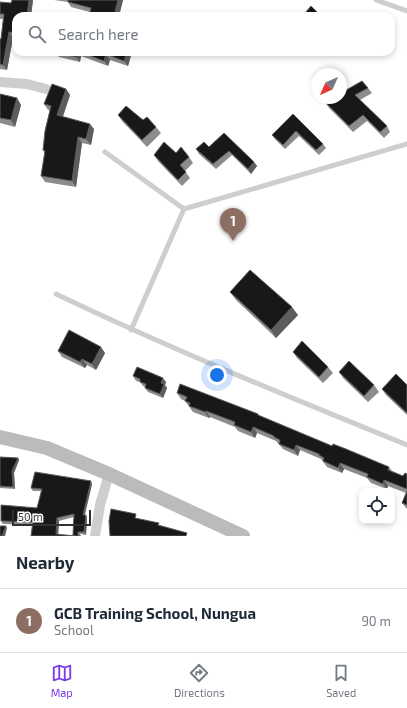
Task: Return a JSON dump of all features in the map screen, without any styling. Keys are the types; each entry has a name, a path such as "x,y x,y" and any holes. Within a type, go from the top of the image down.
{"street":[{"path":"0,82 27,84 46,89"},
{"path":"0,437 47,448 109,474 243,536"},
{"path":"95,536 100,505 109,474"}],"lane":[{"path":"376,0 407,11"},
{"path":"184,209 407,144"},
{"path":"105,152 184,209"},
{"path":"131,330 184,209"},
{"path":"56,294 131,330 407,445"}],"building":[{"path":"12,0 29,0 28,12 12,12 12,32 9,32 3,65 0,64 0,39 4,14 0,14 0,2 11,3"},
{"path":"68,0 118,0 115,12 90,12 91,8 68,2"},
{"path":"311,6 317,12 306,12"},
{"path":"91,56 105,56 104,61"},
{"path":"111,56 126,56 124,61"},
{"path":"362,81 368,88 355,95 387,126 380,132 363,115 349,126 327,104 347,104 347,90"},
{"path":"52,84 66,89 57,115 90,124 86,139 78,137 72,181 41,176 45,151 43,150 45,131 51,106 44,104"},
{"path":"0,94 17,98 11,120 0,118"},
{"path":"126,106 143,120 147,117 156,127 142,140 118,115"},
{"path":"293,114 323,144 316,150 296,131 283,145 272,135"},
{"path":"224,133 254,162 248,169 229,151 213,164 196,149 204,142 209,147"},
{"path":"164,142 176,153 181,147 189,157 180,165 186,172 178,180 154,155"},
{"path":"250,270 292,307 271,330 230,292"},
{"path":"69,330 101,347 92,364 82,359 80,362 58,351"},
{"path":"302,341 328,367 319,377 293,352"},
{"path":"349,361 374,385 364,396 339,372"},
{"path":"137,367 163,378 161,383 164,384 160,394 145,388 146,384 140,382 140,379 133,376"},
{"path":"396,374 407,385 407,413 382,389"},
{"path":"180,384 258,414 332,446 333,444 346,449 389,467 388,470 403,476 405,473 407,474 407,489 384,480 383,484 367,477 368,474 340,463 338,468 323,461 324,458 319,454 296,445 294,450 279,444 280,440 274,436 253,427 251,432 234,425 235,422 189,406 190,403 185,401 187,397 177,393"},
{"path":"0,457 18,458 12,471 13,487 0,486"},
{"path":"35,472 91,481 83,515 86,515 84,532 78,532 78,536 75,536 31,536 33,522 1,521 1,505 37,508 42,489 31,488","holes":["74,514 73,535 75,536 56,534 57,518"]},
{"path":"407,491 407,505 402,503"},
{"path":"111,509 136,514 135,518 159,523 158,525 187,533 186,536 110,536 109,521"},
{"path":"0,526 6,526 2,536 0,536"}],"place":[{"name":"GCB Training School, Nungua","path":"233,241"}]}
